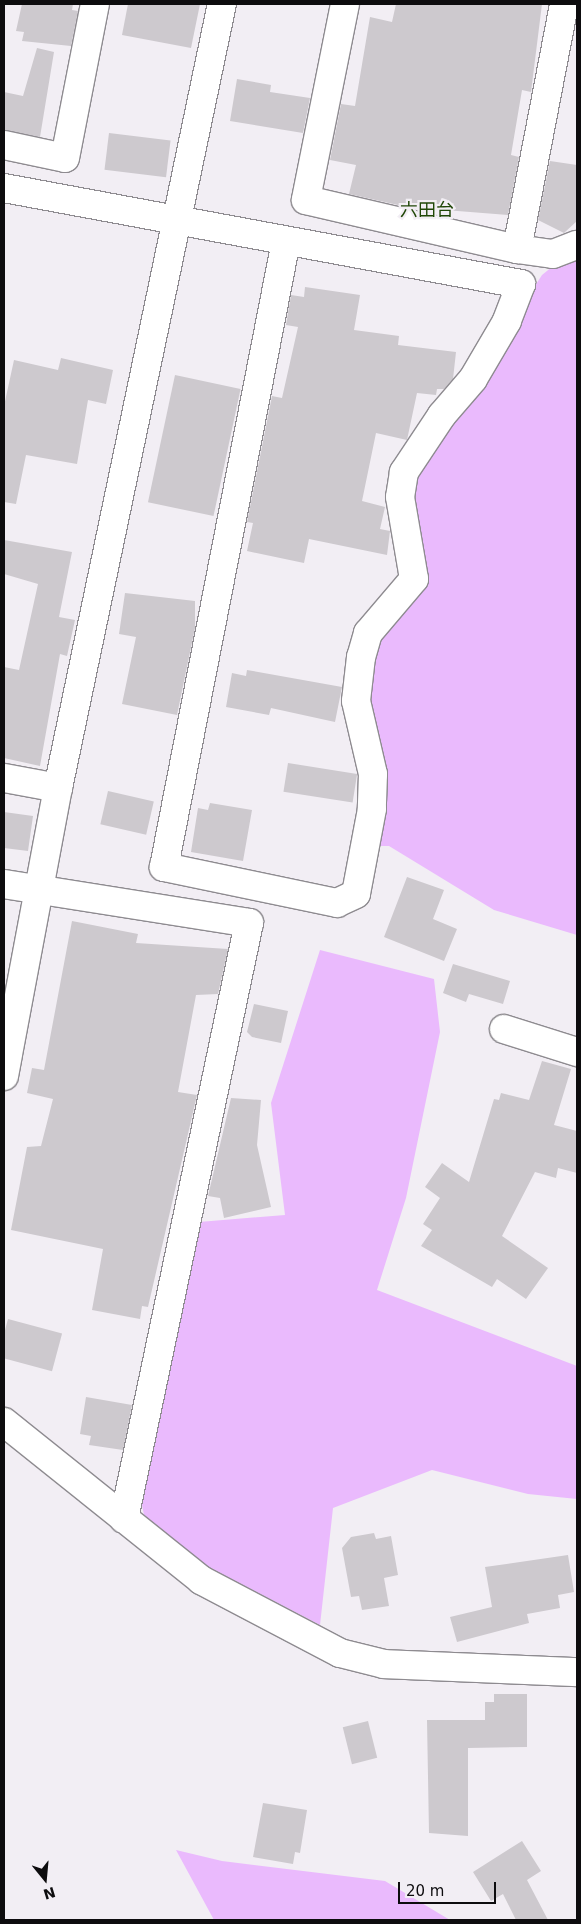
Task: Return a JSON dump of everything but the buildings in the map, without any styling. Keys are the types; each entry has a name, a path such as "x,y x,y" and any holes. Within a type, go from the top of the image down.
{"street":[{"path":"4,145 65,158 95,4"},
{"path":"4,1076 58,788 179,220 222,4"},
{"path":"344,4 306,200 517,249 553,254 577,246"},
{"path":"517,249 564,4"},
{"path":"4,188 521,284 507,321 473,379 436,422 404,472 400,497 414,579 368,633 361,657 356,702 372,774 372,809 356,894 348,902 164,867 286,241"},
{"path":"4,778 58,788"},
{"path":"4,884 38,891 249,923 124,1519"},
{"path":"504,1029 577,1052"},
{"path":"4,1422 201,1580 340,1653 384,1664 577,1672"}],"shaded area":[{"path":"577,255 577,935 494,910 389,846 374,846 362,684 378,636 403,609 407,501 414,472 542,275 558,262"},
{"path":"320,950 434,979 440,1032 406,1198 377,1290 577,1366 577,1499 528,1494 432,1470 333,1508 320,1625 183,1554 146,1525 141,1500 199,1222 285,1215 271,1103"},
{"path":"176,1850 222,1861 385,1881 450,1920 214,1920"}],"district":[{"name":"六田台","path":"427,210"}]}
